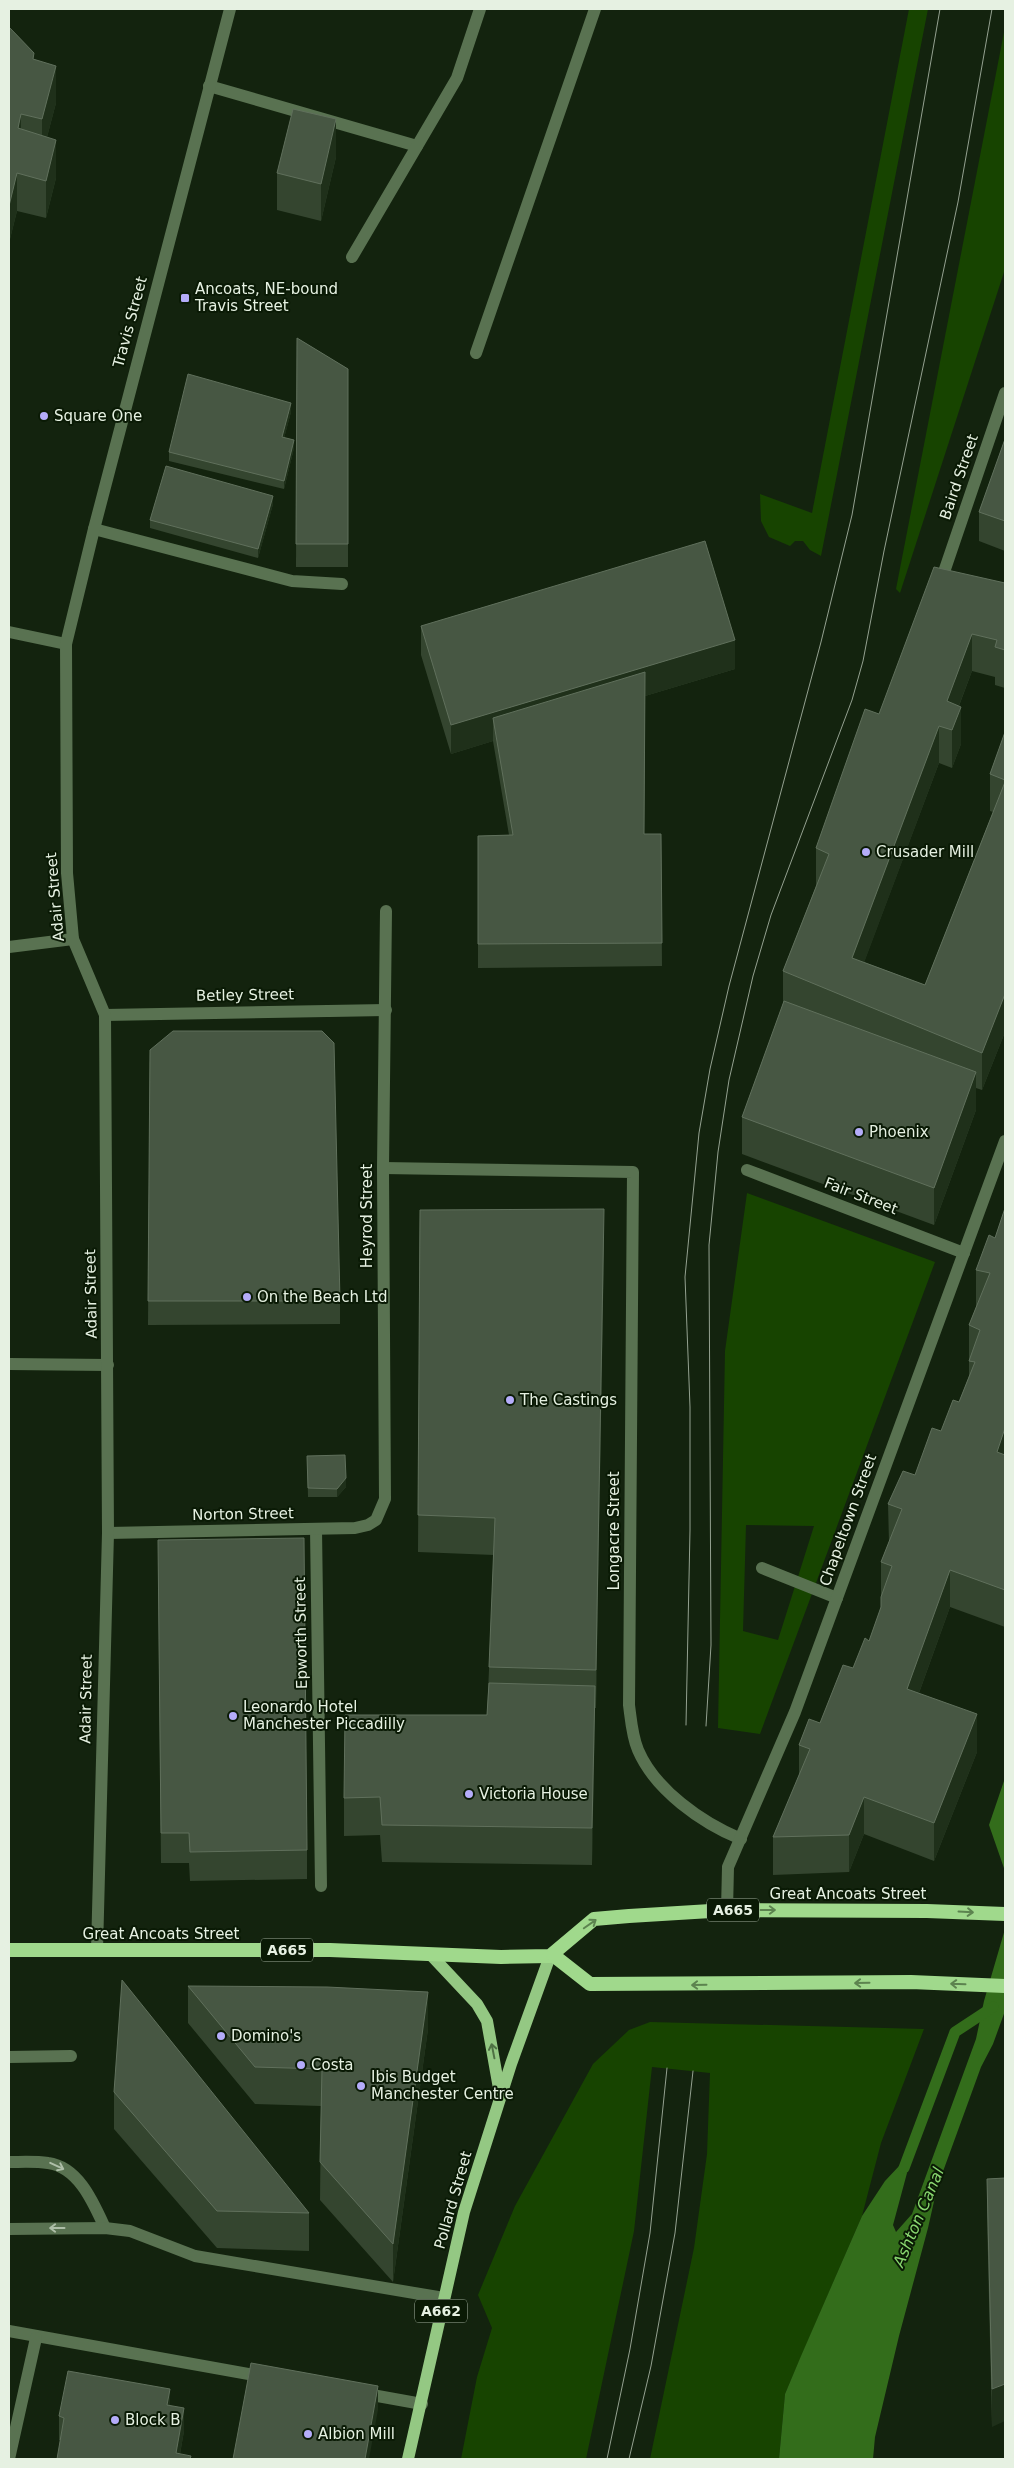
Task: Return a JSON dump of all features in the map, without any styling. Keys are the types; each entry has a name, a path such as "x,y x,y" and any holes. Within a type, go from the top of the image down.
{"highway":[{"name":"Great Ancoats Street","path":"9,1950 330,1950 501,1957 552,1956 594,1920 727,1910 927,1911 1005,1914"},
{"path":"552,1956 590,1984 910,1982 1005,1986"}],"main road":[{"path":"430,1954 477,2004 487,2021 500,2099"},
{"name":"Pollard Street","path":"408,2459 464,2212 500,2099 552,1956"}],"street":[{"name":"Travis Street","path":"66,644 94,529 230,9"},
{"path":"352,257 457,78 480,9"},
{"path":"476,353 595,9"},
{"path":"209,86 417,146"},
{"name":"Baird Street","path":"944,572 1005,393"},
{"path":"94,529 292,581 342,584"},
{"path":"9,632 66,644"},
{"name":"Adair Street","path":"66,644 67,873 73,939 105,1015 108,1533 98,1950"},
{"name":"Heyrod Street","path":"376,1520 385,1499 383,1168 386,911"},
{"path":"9,948 73,939"},
{"name":"Betley Street","path":"105,1015 386,1010"},
{"name":"Chapeltown Street","path":"727,1910 728,1867 795,1712 1005,1141"},
{"name":"Longacre Street","path":"383,1168 633,1172 629,1704 633,1735 638,1750 647,1766 672,1795 710,1825 741,1839"},
{"name":"Fair Street","path":"747,1170 964,1253"},
{"path":"9,1364 108,1365"},
{"name":"Norton Street","path":"108,1533 316,1530 355,1528 368,1525 376,1520"},
{"name":"Epworth Street","path":"316,1530 321,1886"},
{"path":"762,1568 837,1598"},
{"path":"9,2057 71,2056"},
{"path":"9,2162 49,2163 62,2168 85,2190 105,2228"},
{"path":"9,2228 105,2228 130,2232 195,2256 444,2298"},
{"path":"9,2331 36,2338 279,2379"},
{"path":"9,2459 36,2338"},
{"path":"345,2390 422,2404"}],"shaded area":[{"path":"909,9 928,9 821,556 810,550 803,541 795,541 790,546 769,537 761,521 760,494 812,513"},
{"path":"1005,27 1005,269 900,593 896,589"},
{"path":"747,1193 935,1262 760,1734 718,1728 725,1351","holes":["746,1525 814,1526 778,1640 743,1631"]},
{"path":"650,2022 924,2029 881,2143 862,2216 785,2394 779,2459 650,2459 694,2248 707,2154 710,2073 652,2067 634,2231 586,2459 461,2459 477,2377 492,2328 478,2295 515,2206 593,2064 629,2030"}],"water":[{"path":"1005,1778 1005,1871 989,1825"},
{"name":"Ashton Canal","path":"1005,1929 1005,2011 993,2044 981,2067 937,2188 875,2437 873,2459 779,2459 785,2394 862,2216 885,2181 901,2164 907,2173 893,2225 896,2232 912,2214 976,2039 984,2001"}],"building":[{"path":"9,28 34,53 33,59 56,66 42,119 21,114 18,128 56,140 46,181 17,173 9,206"},
{"path":"293,109 336,119 321,184 277,173"},
{"path":"297,338 348,369 348,544 296,544"},
{"path":"188,374 291,403 282,437 294,440 284,481 169,452"},
{"path":"1005,439 1005,521 979,512"},
{"path":"166,466 273,496 258,549 150,520"},
{"path":"705,541 735,640 451,725 421,626"},
{"name":"Crusader Mill","path":"934,567 1005,583 1005,650 995,647 997,640 972,634 947,701 961,707 952,730 939,726 852,958 925,985 1005,782 1005,994 982,1053 783,971 829,854 816,848 865,709 879,714"},
{"path":"645,672 644,834 661,834 662,943 478,944 478,836 513,835 493,718"},
{"path":"1005,732 1005,780 990,774"},
{"name":"Phoenix","path":"784,1001 976,1072 934,1188 742,1117"},
{"path":"173,1031 322,1031 334,1043 340,1301 148,1301 150,1050"},
{"path":"1005,1208 1005,1428 997,1452 1005,1455 1005,1590 950,1570 907,1689 977,1714 934,1823 864,1797 849,1835 773,1837 810,1749 799,1745 809,1719 820,1723 843,1665 853,1668 865,1638 869,1641 881,1607 881,1597 892,1566 881,1562 902,1509 888,1504 903,1471 915,1475 932,1428 941,1431 953,1400 959,1402 975,1362 969,1361 980,1330 969,1325 990,1273 976,1270 989,1235 995,1238"},
{"name":"The Castings","path":"604,1209 596,1670 489,1667 495,1518 418,1515 420,1210"},
{"path":"345,1455 346,1478 337,1489 308,1488 307,1456"},
{"name":"Leonardo Hotel Manchester Piccadilly","path":"304,1538 307,1850 190,1852 189,1833 161,1833 158,1540"},
{"name":"Victoria House","path":"489,1683 595,1686 592,1828 382,1825 380,1797 344,1798 345,1715 487,1715"},
{"path":"122,1980 309,2213 217,2211 114,2092"},
{"path":"188,1986 327,1987 428,1992 393,2244 320,2162 322,2069 255,2067"},
{"path":"1005,2178 1005,2384 992,2389 987,2179"},
{"name":"Albion Mill","path":"251,2363 378,2386 365,2459 233,2459"},
{"name":"Block B","path":"68,2371 170,2389 167,2405 184,2408 176,2453 191,2456 190,2459 57,2459 64,2418 59,2416"}],"waterway":[{"path":"904,2168 955,2032 993,2007"}],"tram line":[{"path":"686,1725 690,1530 690,1407 685,1277 699,1133 710,1069 729,986 821,642 852,515 940,9"},
{"path":"706,1726 711,1645 709,1245 718,1152 729,1080 753,976 771,915 852,700 863,661 884,551 958,202 992,9"},
{"path":"607,2459 630,2349 650,2233 667,2068"},
{"path":"629,2459 651,2366 675,2233 693,2071"}],"place":[{"name":"Ancoats, NE-bound Travis Street","path":"185,298"},
{"name":"Square One","path":"44,416"},
{"name":"Crusader Mill","path":"866,852"},
{"name":"Phoenix","path":"859,1132"},
{"name":"On the Beach Ltd","path":"247,1297"},
{"name":"The Castings","path":"510,1400"},
{"name":"Leonardo Hotel Manchester Piccadilly","path":"233,1716"},
{"name":"Victoria House","path":"469,1794"},
{"name":"Domino's","path":"221,2036"},
{"name":"Costa","path":"301,2065"},
{"name":"Ibis Budget Manchester Centre","path":"361,2086"},
{"name":"Block B","path":"115,2420"},
{"name":"Albion Mill","path":"308,2434"}]}
